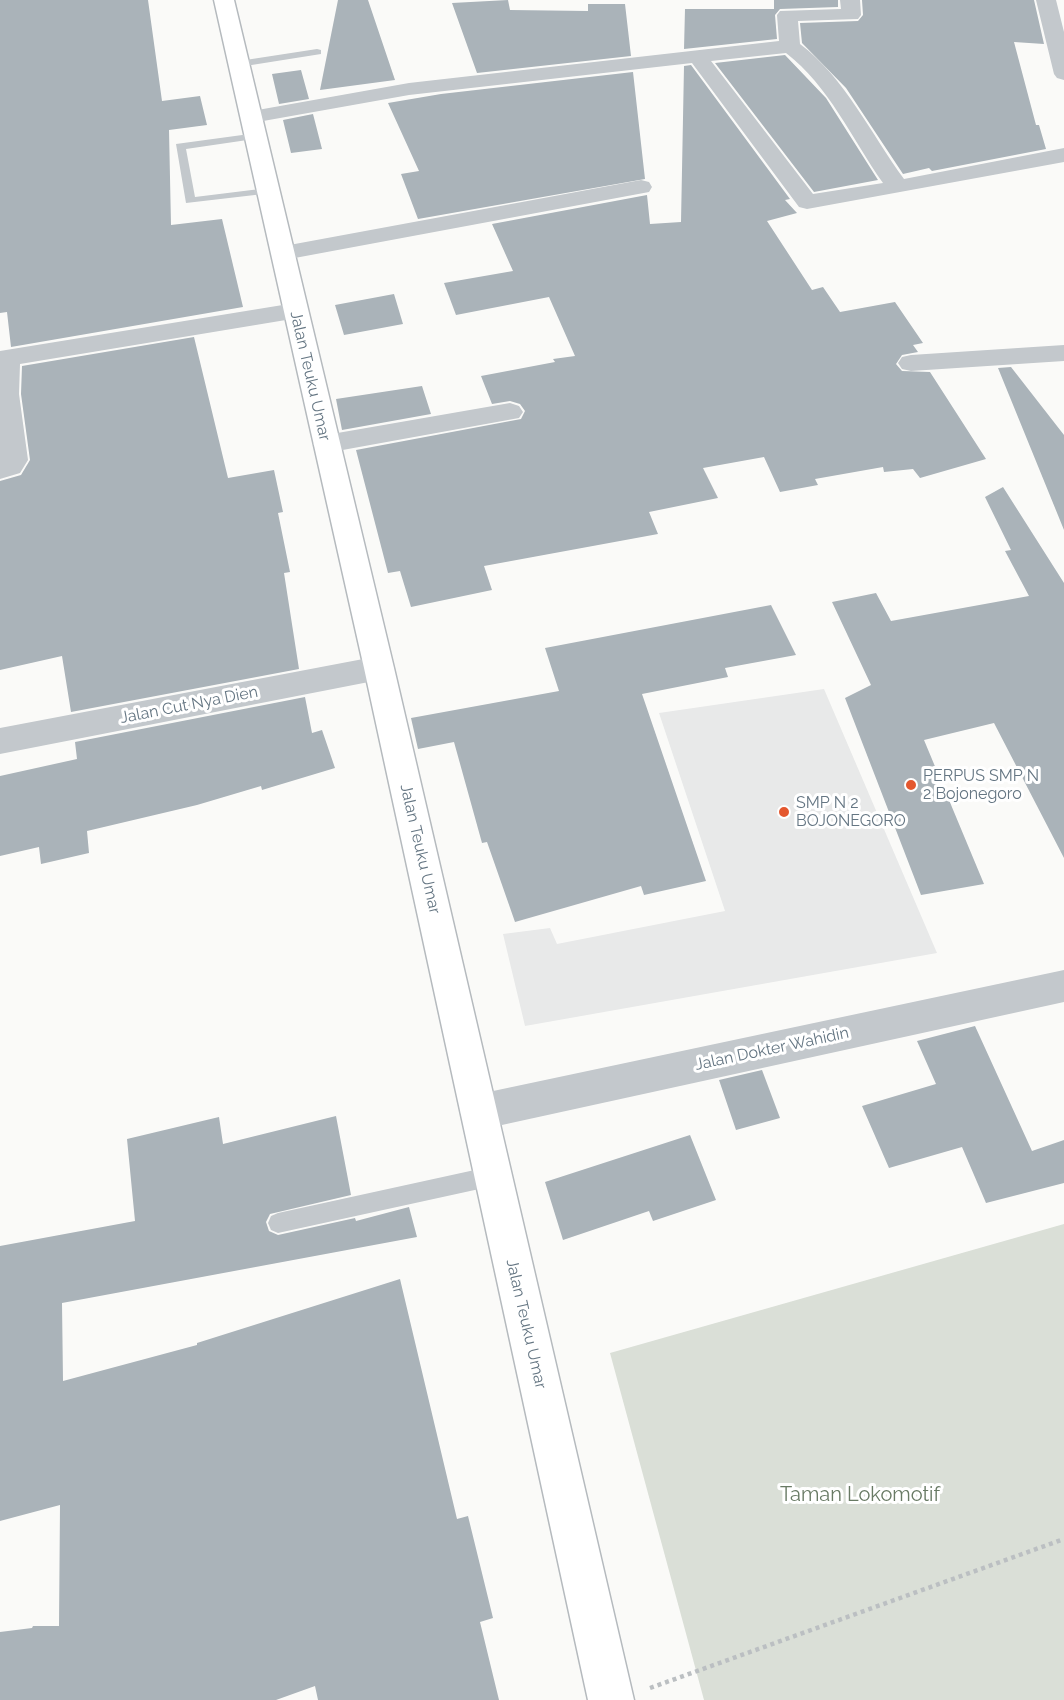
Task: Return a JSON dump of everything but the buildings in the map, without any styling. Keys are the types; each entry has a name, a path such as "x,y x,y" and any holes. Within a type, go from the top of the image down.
{"main road":[{"name":"Jalan Teuku Umar","path":"224,0 379,668 493,1176 624,1696"}],"street":[{"path":"790,46 787,15 851,15 850,0"},
{"path":"1046,0 1064,74"},
{"path":"255,126 409,89 790,46 810,62 898,187"},
{"path":"697,56 807,202 1064,155"},
{"path":"284,254 459,223 641,187"},
{"path":"0,469 10,466 15,460 13,424 4,372 4,358 295,311"},
{"path":"911,363 1064,353"},
{"path":"326,444 510,412"},
{"name":"Jalan Cut Nya Dien","path":"0,741 379,668"},
{"name":"Jalan Dokter Wahidin","path":"479,1112 1064,986"}],"lane":[{"path":"239,64 317,52"},
{"path":"255,126 180,146 190,201 268,191"},
{"path":"278,1223 493,1176"}],"path":[{"path":"624,1696 1064,1539"}],"shaded area":[{"name":"SMP N 2 BOJONEGORO","path":"824,689 937,953 525,1026 503,934 550,928 557,944 725,911 659,713"}],"green space":[{"name":"Taman Lokomotif","path":"1064,1224 1064,1700 704,1700 610,1353"}],"place":[{"name":"PERPUS SMP N 2 Bojonegoro","path":"911,785"},
{"name":"SMP N 2 BOJONEGORO","path":"784,812"}]}
